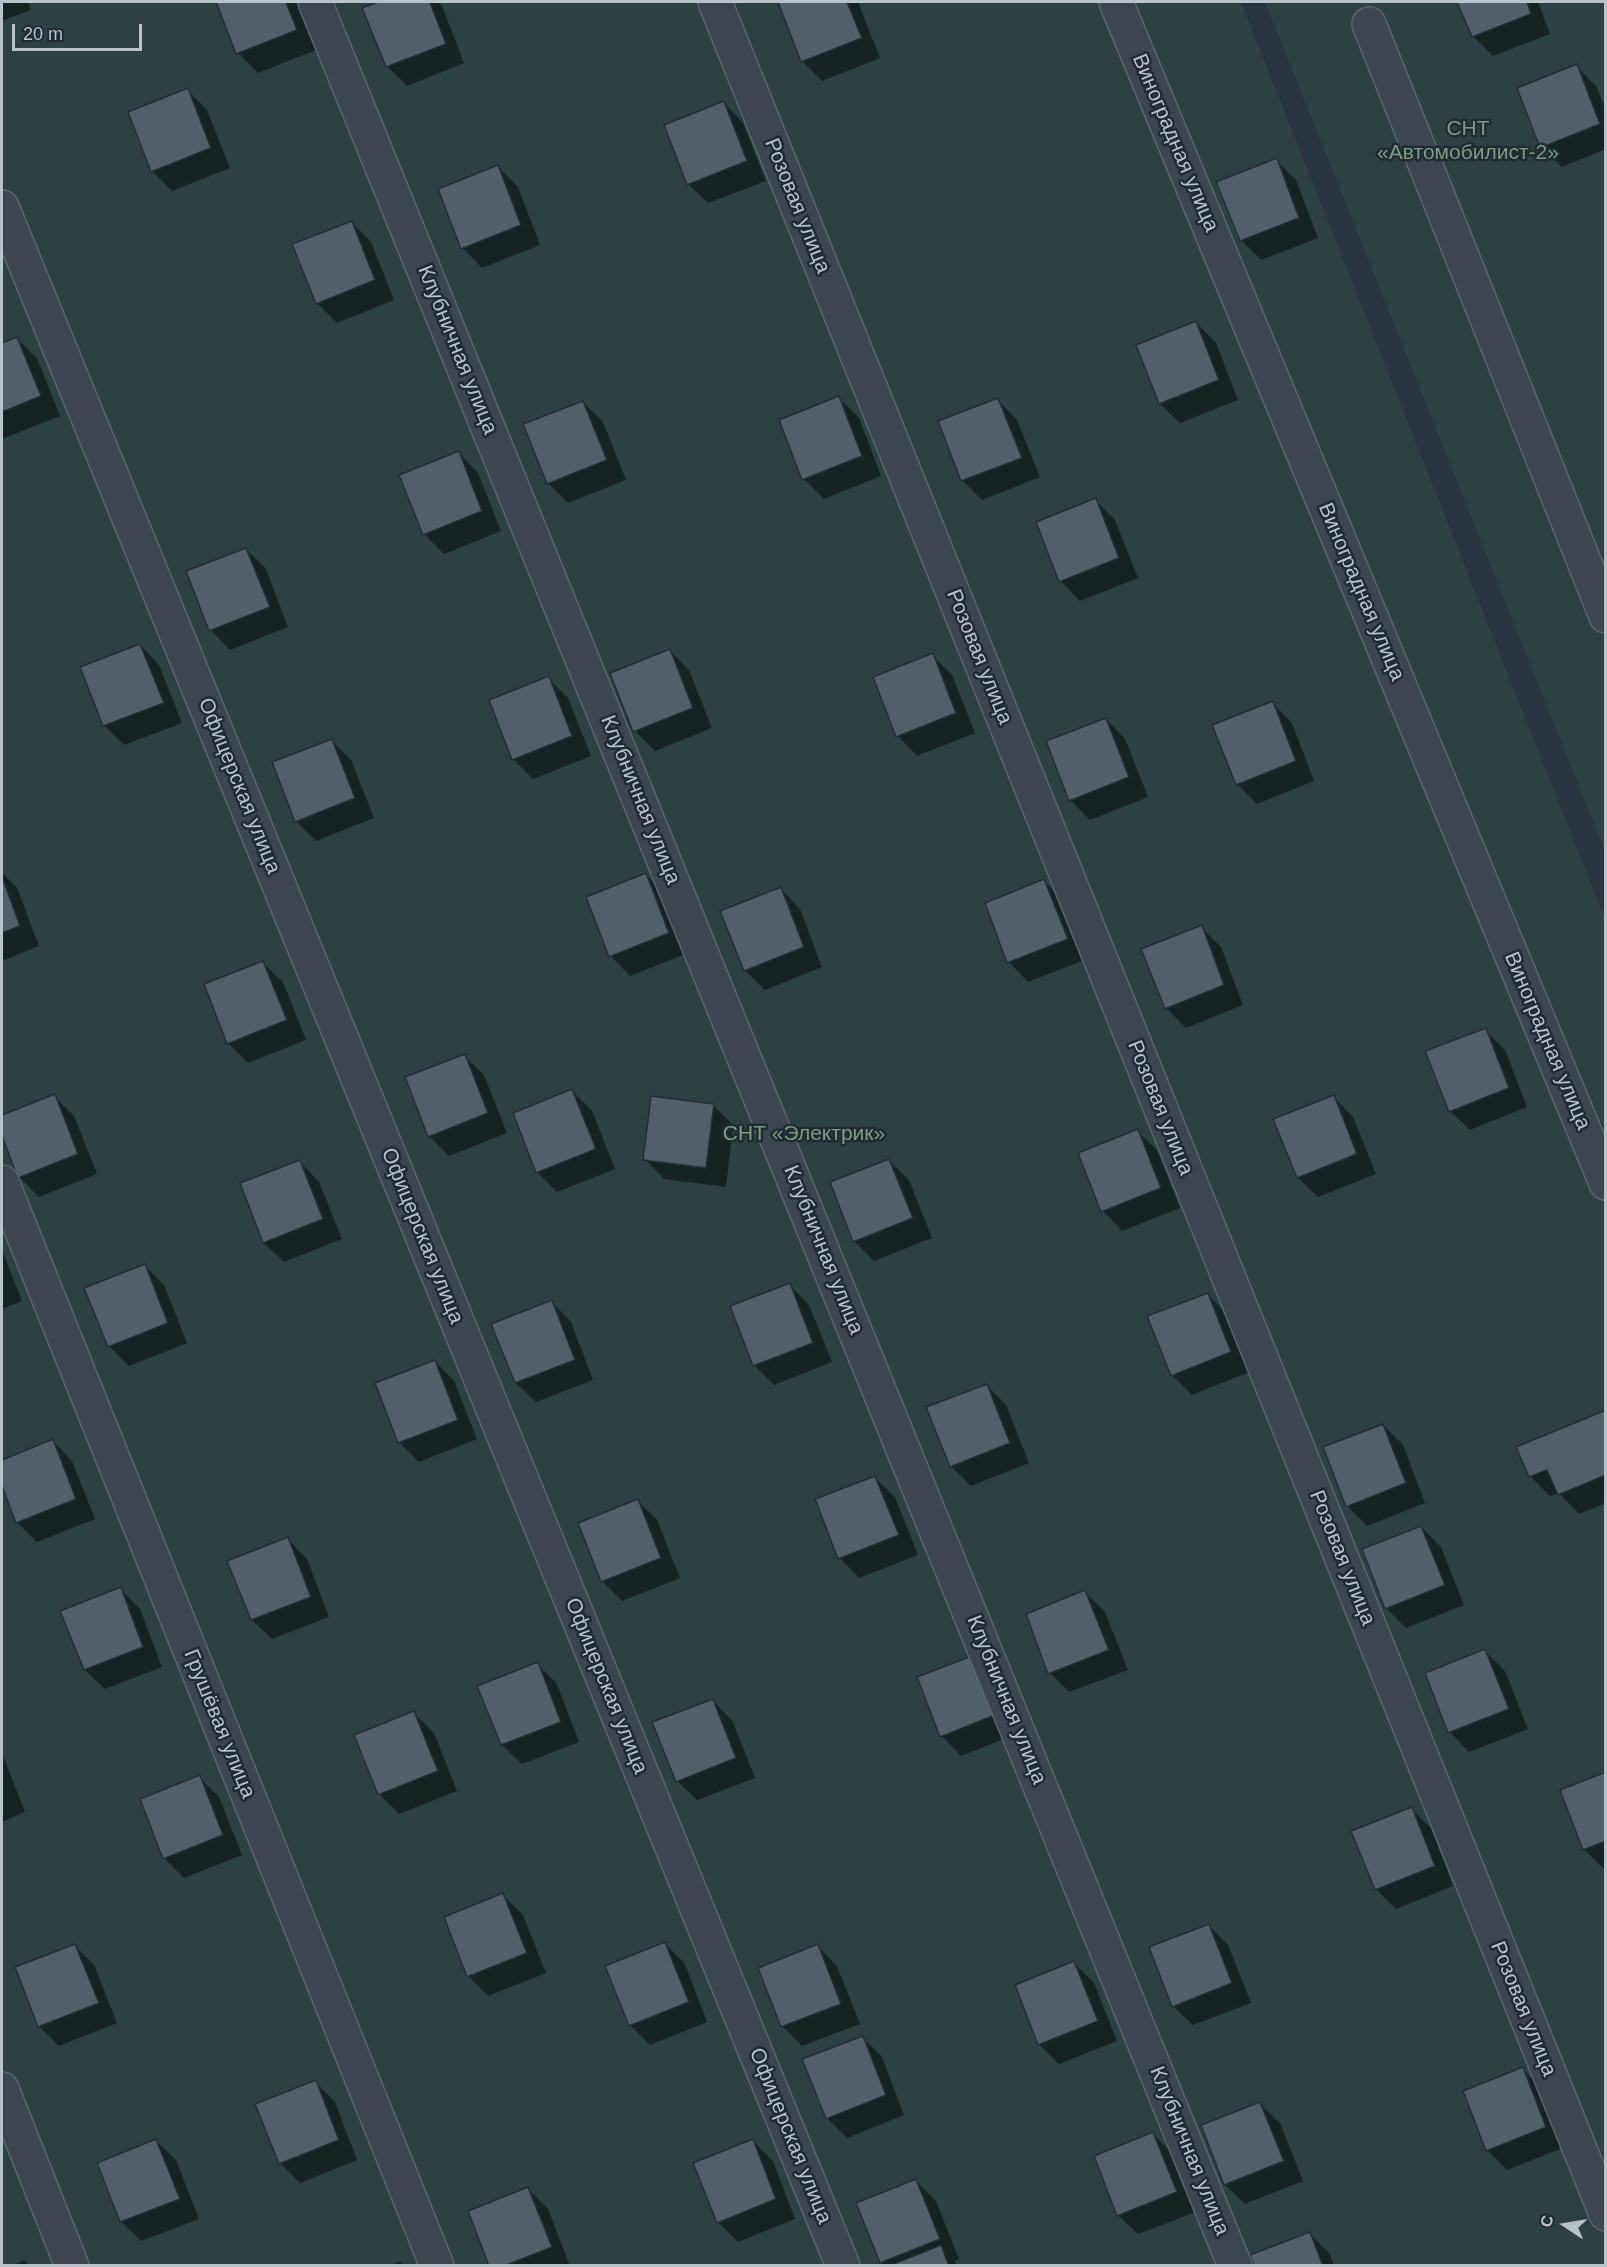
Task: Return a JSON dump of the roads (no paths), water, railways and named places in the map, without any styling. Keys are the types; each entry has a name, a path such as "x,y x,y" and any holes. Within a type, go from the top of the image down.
{"street":[{"name":"Клубничная улица","path":"315,2 1235,2265"},
{"name":"Розовая улица","path":"715,2 1605,2214"},
{"name":"Виноградная улица","path":"1116,2 1605,1183"},
{"path":"1370,24 1605,616"},
{"name":"Офицерская улица","path":"2,207 843,2265"},
{"name":"Грушёвая улица","path":"2,1182 437,2265"},
{"path":"2,2089 72,2265"}],"park label":[{"name":"СНТ «Автомобилист-2»","path":"1468,141"},
{"name":"СНТ «Электрик»","path":"804,1134"}]}
